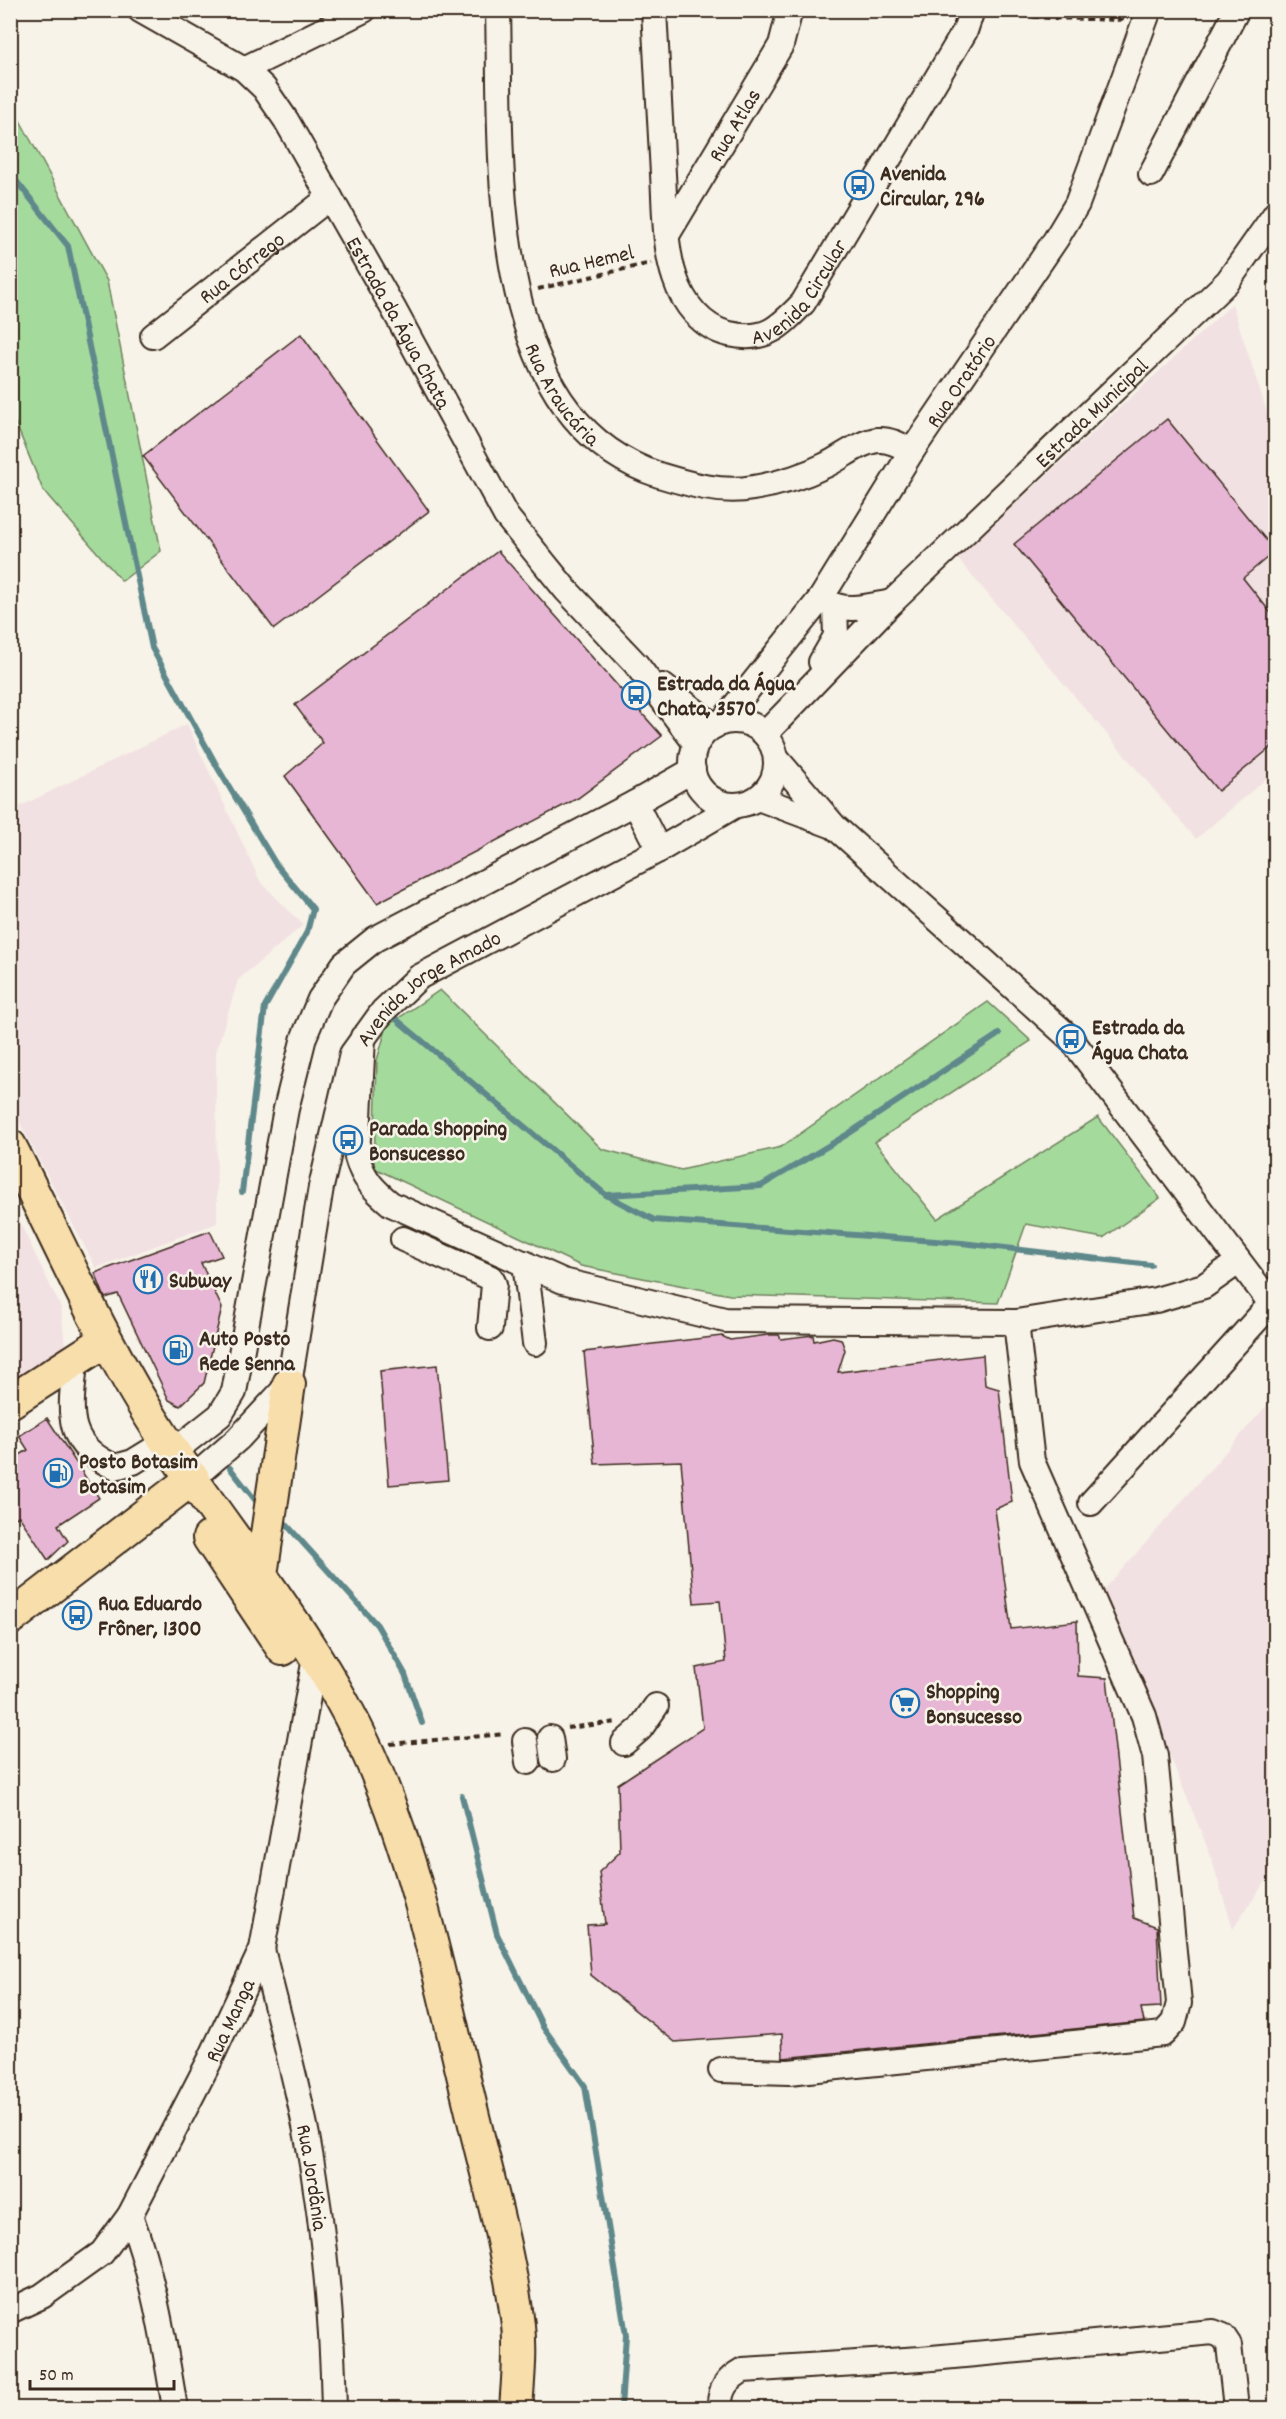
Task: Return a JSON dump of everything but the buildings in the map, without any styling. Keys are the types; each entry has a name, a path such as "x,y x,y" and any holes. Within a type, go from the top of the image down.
{"main road":[{"path":"10,1146 90,1351"},
{"path":"10,1188 90,1351 164,1449 312,1673 342,1700 382,1783 404,1845 505,2248 518,2328 516,2409"},
{"path":"10,1402 90,1351"},
{"path":"261,1575 289,1384"},
{"path":"185,1484 261,1575 348,1746 414,1951 474,2177 506,2313 504,2409"},
{"path":"10,1619 185,1484"}],"street":[{"name":"Estrada da Água Chata","path":"140,10 244,69 264,88 286,120 330,197 506,516 566,590 636,664 696,744"},
{"name":"Rua Araucária","path":"498,10 504,217 517,294 531,341 550,380 567,407 613,452 645,470 710,488 750,489 795,478 827,465 861,445 880,440 893,442 912,451"},
{"name":"Avenida Circular","path":"654,10 667,235 674,277 686,302 701,320 719,332 743,337 764,335 783,324 803,303 965,31 972,11"},
{"name":"Rua Atlas","path":"667,235 781,45 790,10"},
{"path":"1151,174 1238,10"},
{"path":"244,69 349,13"},
{"name":"Rua Oratório","path":"718,724 828,602 912,451 1056,239 1077,204 1147,16"},
{"name":"Rua Córrego","path":"153,336 330,197"},
{"name":"Estrada Municipal","path":"765,734 798,697 892,602 1228,281 1275,213"},
{"path":"798,697 836,636 828,602 852,608 892,602"},
{"name":"Estrada da Água Chata","path":"636,664 718,724"},
{"path":"835,827 747,802 723,804 703,792 693,770 692,757 696,744 718,724 745,722 765,734 773,745 777,758 835,827 1071,1039 1273,1307 1091,1503"},
{"path":"747,802 772,780 777,758"},
{"path":"90,1351 70,1409 73,1427 86,1449 101,1461 115,1467 133,1462 164,1449 220,1415 234,1392 286,1109 304,1037 320,999 344,964 375,939 635,803 693,770"},
{"name":"Avenida Jorge Amado","path":"289,1384 321,1187 352,1054 383,1011 419,977 747,802"},
{"path":"635,803 659,850"},
{"path":"363,1037 357,1157 361,1174 373,1189 391,1204 563,1281 725,1320 1016,1322 1156,1300 1204,1286 1238,1262"},
{"path":"403,1239 490,1278 494,1284 490,1328"},
{"path":"525,1263 535,1343"},
{"path":"721,2070 789,2072 1163,2034 1174,2022 1179,2002 1155,1756 1144,1716 1032,1461 1016,1322"},
{"path":"185,1484 238,1439 289,1384"},
{"name":"Rua Manga","path":"10,2311 42,2296 102,2253 130,2215 209,2062 262,1949 312,1673"},
{"path":"624,1743 640,1730 656,1706"},
{"name":"Rua Jordânia","path":"262,1949 307,2135 323,2240 332,2325 334,2409"},
{"path":"130,2215 145,2254 158,2311 175,2409"},
{"path":"720,2409 719,2396 725,2384 743,2370 921,2359 1213,2332 1223,2336 1228,2345 1236,2409"}],"path":[{"path":"972,11 1050,18 1147,16"},
{"name":"Rua Hemel","path":"517,294 672,259"}],"shaded area":[{"path":"1232,304 1275,437 1275,771 1196,839 957,558"},
{"path":"187,724 260,881 303,925 238,980 216,1052 217,1223 96,1268 11,1106 11,811"},
{"path":"11,1204 61,1308 65,1346 11,1381"},
{"path":"1275,1396 1275,1867 1233,1929 1210,1854 1103,1591"}],"green space":[{"path":"10,102 107,281 161,551 122,581 43,490 11,412"},
{"path":"440,990 602,1149 681,1170 781,1147 988,1002 1031,1041 875,1142 937,1219 1098,1117 1160,1198 1103,1238 1026,1224 998,1303 730,1295 581,1266 374,1168 377,1060 387,1026"}],"waterway":[{"path":"10,173 68,246 152,648 219,770 275,863 313,909 307,932 265,1007 242,1192"},
{"path":"396,1019 606,1195 654,1220 962,1243 1151,1265"},
{"path":"607,1195 761,1186 848,1134 999,1034"},
{"path":"230,1468 256,1501"},
{"path":"285,1523 377,1625 405,1674 422,1723"},
{"path":"462,1796 497,1934 543,2027 585,2086 626,2335 621,2408"}],"place":[{"name":"Avenida Circular, 296","path":"859,185"},
{"name":"Estrada da Água Chata, 3570","path":"636,695"},
{"name":"Estrada da Água Chata","path":"1071,1039"},
{"name":"Parada Shopping Bonsucesso","path":"348,1140"},
{"name":"Subway","path":"148,1279"},
{"name":"Auto Posto Rede Senna","path":"178,1350"},
{"name":"Posto Botasim Botasim","path":"58,1473"},
{"name":"Rua Eduardo Frôner, 1300","path":"77,1615"},
{"name":"Shopping Bonsucesso","path":"905,1703"}]}
